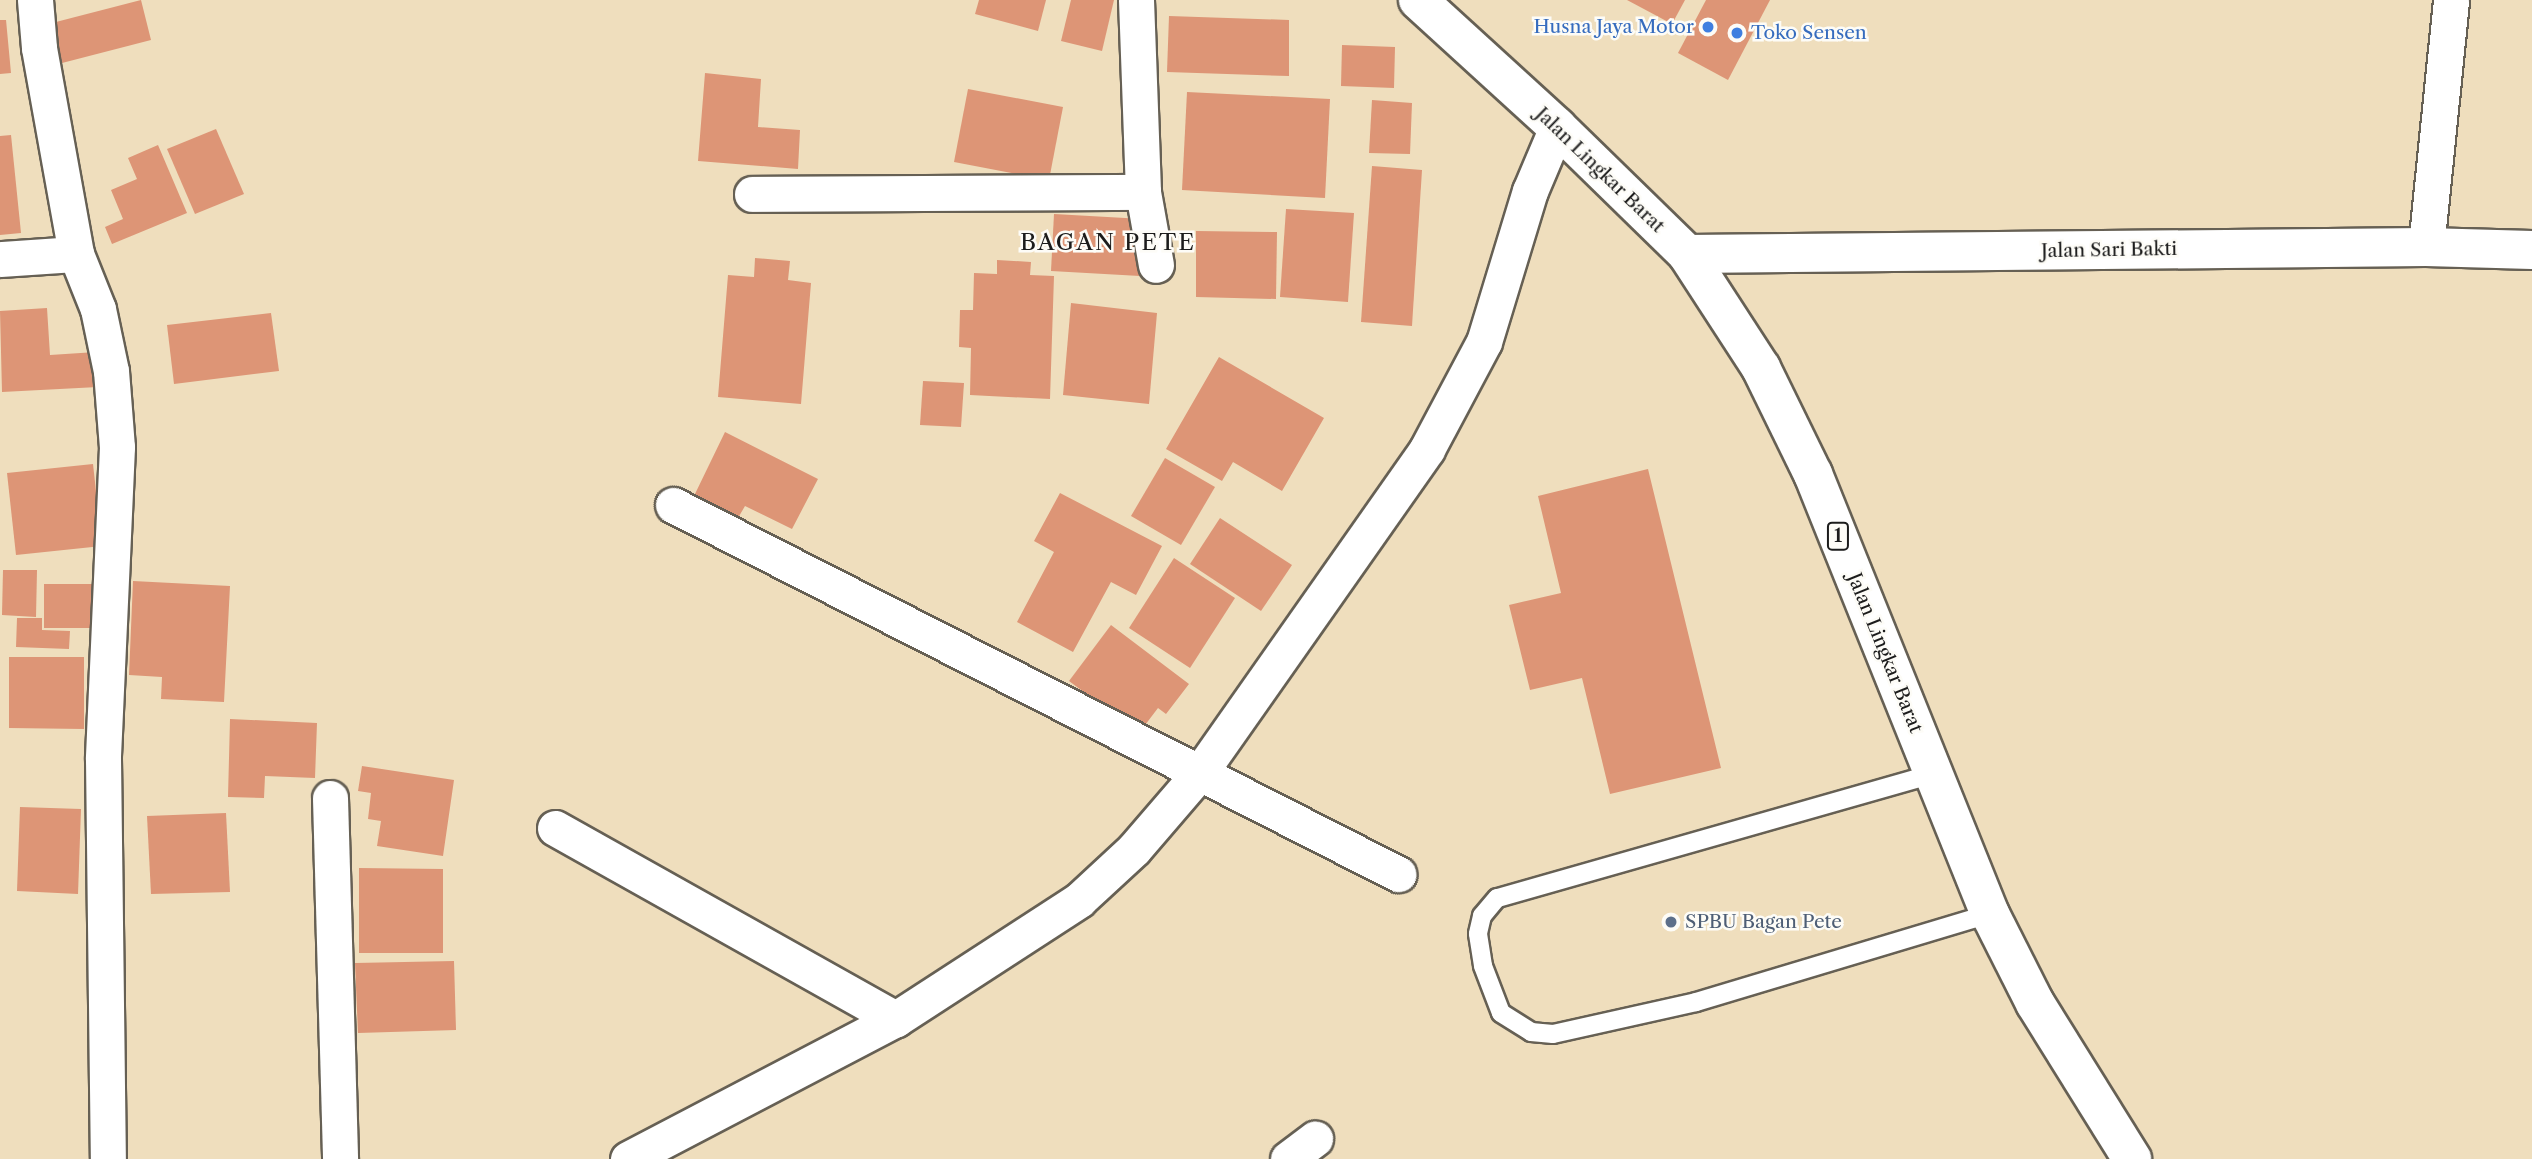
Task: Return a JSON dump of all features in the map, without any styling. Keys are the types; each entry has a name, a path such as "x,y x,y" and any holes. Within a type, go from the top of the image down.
{"main road":[{"name":"Jalan Lingkar Barat","path":"1418,0 1557,127 1686,254 1761,368 1813,474 1990,914 2035,1003 2132,1159"},
{"name":"Jalan Sari Bakti","path":"1686,254 2426,247 2532,250"}],"street":[{"path":"34,0 39,48 76,254 98,309 111,371 117,447 103,759 107,1159"},
{"path":"1136,0 1143,191 1156,265"},
{"path":"2426,247 2451,0"},
{"path":"628,1159 896,1019 1079,900 1134,849 1201,771 1427,449 1484,342 1530,191 1557,127"},
{"path":"752,194 1143,191"},
{"path":"0,259 76,254"},
{"path":"673,505 1201,771 1398,874"},
{"path":"330,798 340,1159"},
{"path":"555,828 896,1019"}],"lane":[{"path":"1933,774 1497,898 1482,916 1478,934 1483,966 1501,1013 1531,1032 1553,1034 1696,1002 1990,914"}],"building":[{"path":"141,0 151,40 62,63 52,23"},
{"path":"979,0 1046,0 1038,31 975,14"},
{"path":"1071,0 1114,0 1102,51 1061,41"},
{"path":"1627,0 1685,0 1672,24"},
{"path":"1706,0 1770,0 1728,80 1678,53"},
{"path":"1169,16 1289,20 1289,76 1167,72"},
{"path":"0,20 6,20 11,73 0,74"},
{"path":"1342,45 1395,47 1394,88 1341,86"},
{"path":"705,73 761,79 758,127 800,130 798,169 698,161"},
{"path":"968,89 1063,107 1049,180 954,162"},
{"path":"1187,92 1330,99 1325,198 1182,190"},
{"path":"1372,100 1412,103 1410,154 1369,153"},
{"path":"216,129 244,194 195,214 167,149"},
{"path":"11,135 21,233 0,235 0,136"},
{"path":"158,145 187,213 112,244 105,227 123,219 111,190 137,179 128,158"},
{"path":"1372,166 1422,170 1412,326 1361,322"},
{"path":"1286,209 1354,213 1348,302 1280,297"},
{"path":"1054,214 1143,219 1140,276 1051,271"},
{"path":"1196,231 1277,232 1276,299 1196,297"},
{"path":"755,258 790,261 788,280 811,283 801,404 718,397 728,275 754,277"},
{"path":"997,260 1031,262 1030,275 1054,276 1050,399 970,395 971,348 959,347 960,310 973,310 974,273 997,274"},
{"path":"1071,303 1157,313 1149,404 1063,395"},
{"path":"47,308 50,355 96,352 98,387 2,392 0,311"},
{"path":"271,313 279,371 174,384 167,325"},
{"path":"1219,357 1324,418 1282,491 1233,462 1222,481 1166,449"},
{"path":"923,381 964,383 961,427 920,425"},
{"path":"725,432 818,479 792,529 745,506 738,518 694,496"},
{"path":"1165,458 1215,487 1181,545 1131,516"},
{"path":"93,464 102,546 16,555 7,473"},
{"path":"1648,469 1721,768 1610,794 1582,678 1530,690 1509,605 1561,593 1538,496"},
{"path":"1060,493 1162,546 1136,595 1111,582 1073,652 1017,622 1054,552 1034,541"},
{"path":"1220,518 1292,565 1261,611 1190,564"},
{"path":"1174,558 1235,598 1190,668 1129,628"},
{"path":"3,570 37,570 36,617 2,615"},
{"path":"133,581 230,586 224,702 161,699 162,677 129,675"},
{"path":"44,584 94,584 94,628 44,628"},
{"path":"17,618 42,618 42,630 70,631 69,649 16,647"},
{"path":"1111,625 1189,684 1166,714 1158,708 1139,733 1069,681"},
{"path":"9,657 84,657 84,729 9,728"},
{"path":"230,719 317,723 315,778 265,776 264,798 228,797"},
{"path":"362,766 454,780 443,856 377,846 381,821 368,819 371,793 358,791"},
{"path":"20,807 81,809 78,894 17,891"},
{"path":"226,813 230,892 151,894 147,816"},
{"path":"359,868 443,869 443,953 359,953"},
{"path":"454,961 456,1030 358,1033 355,963"}],"place":[{"name":"Husna Jaya Motor","path":"1708,27"},
{"name":"Toko Sensen","path":"1737,33"},
{"name":"SPBU Bagan Pete","path":"1671,922"}],"district":[{"name":"BAGAN PETE","path":"1108,242"}]}
